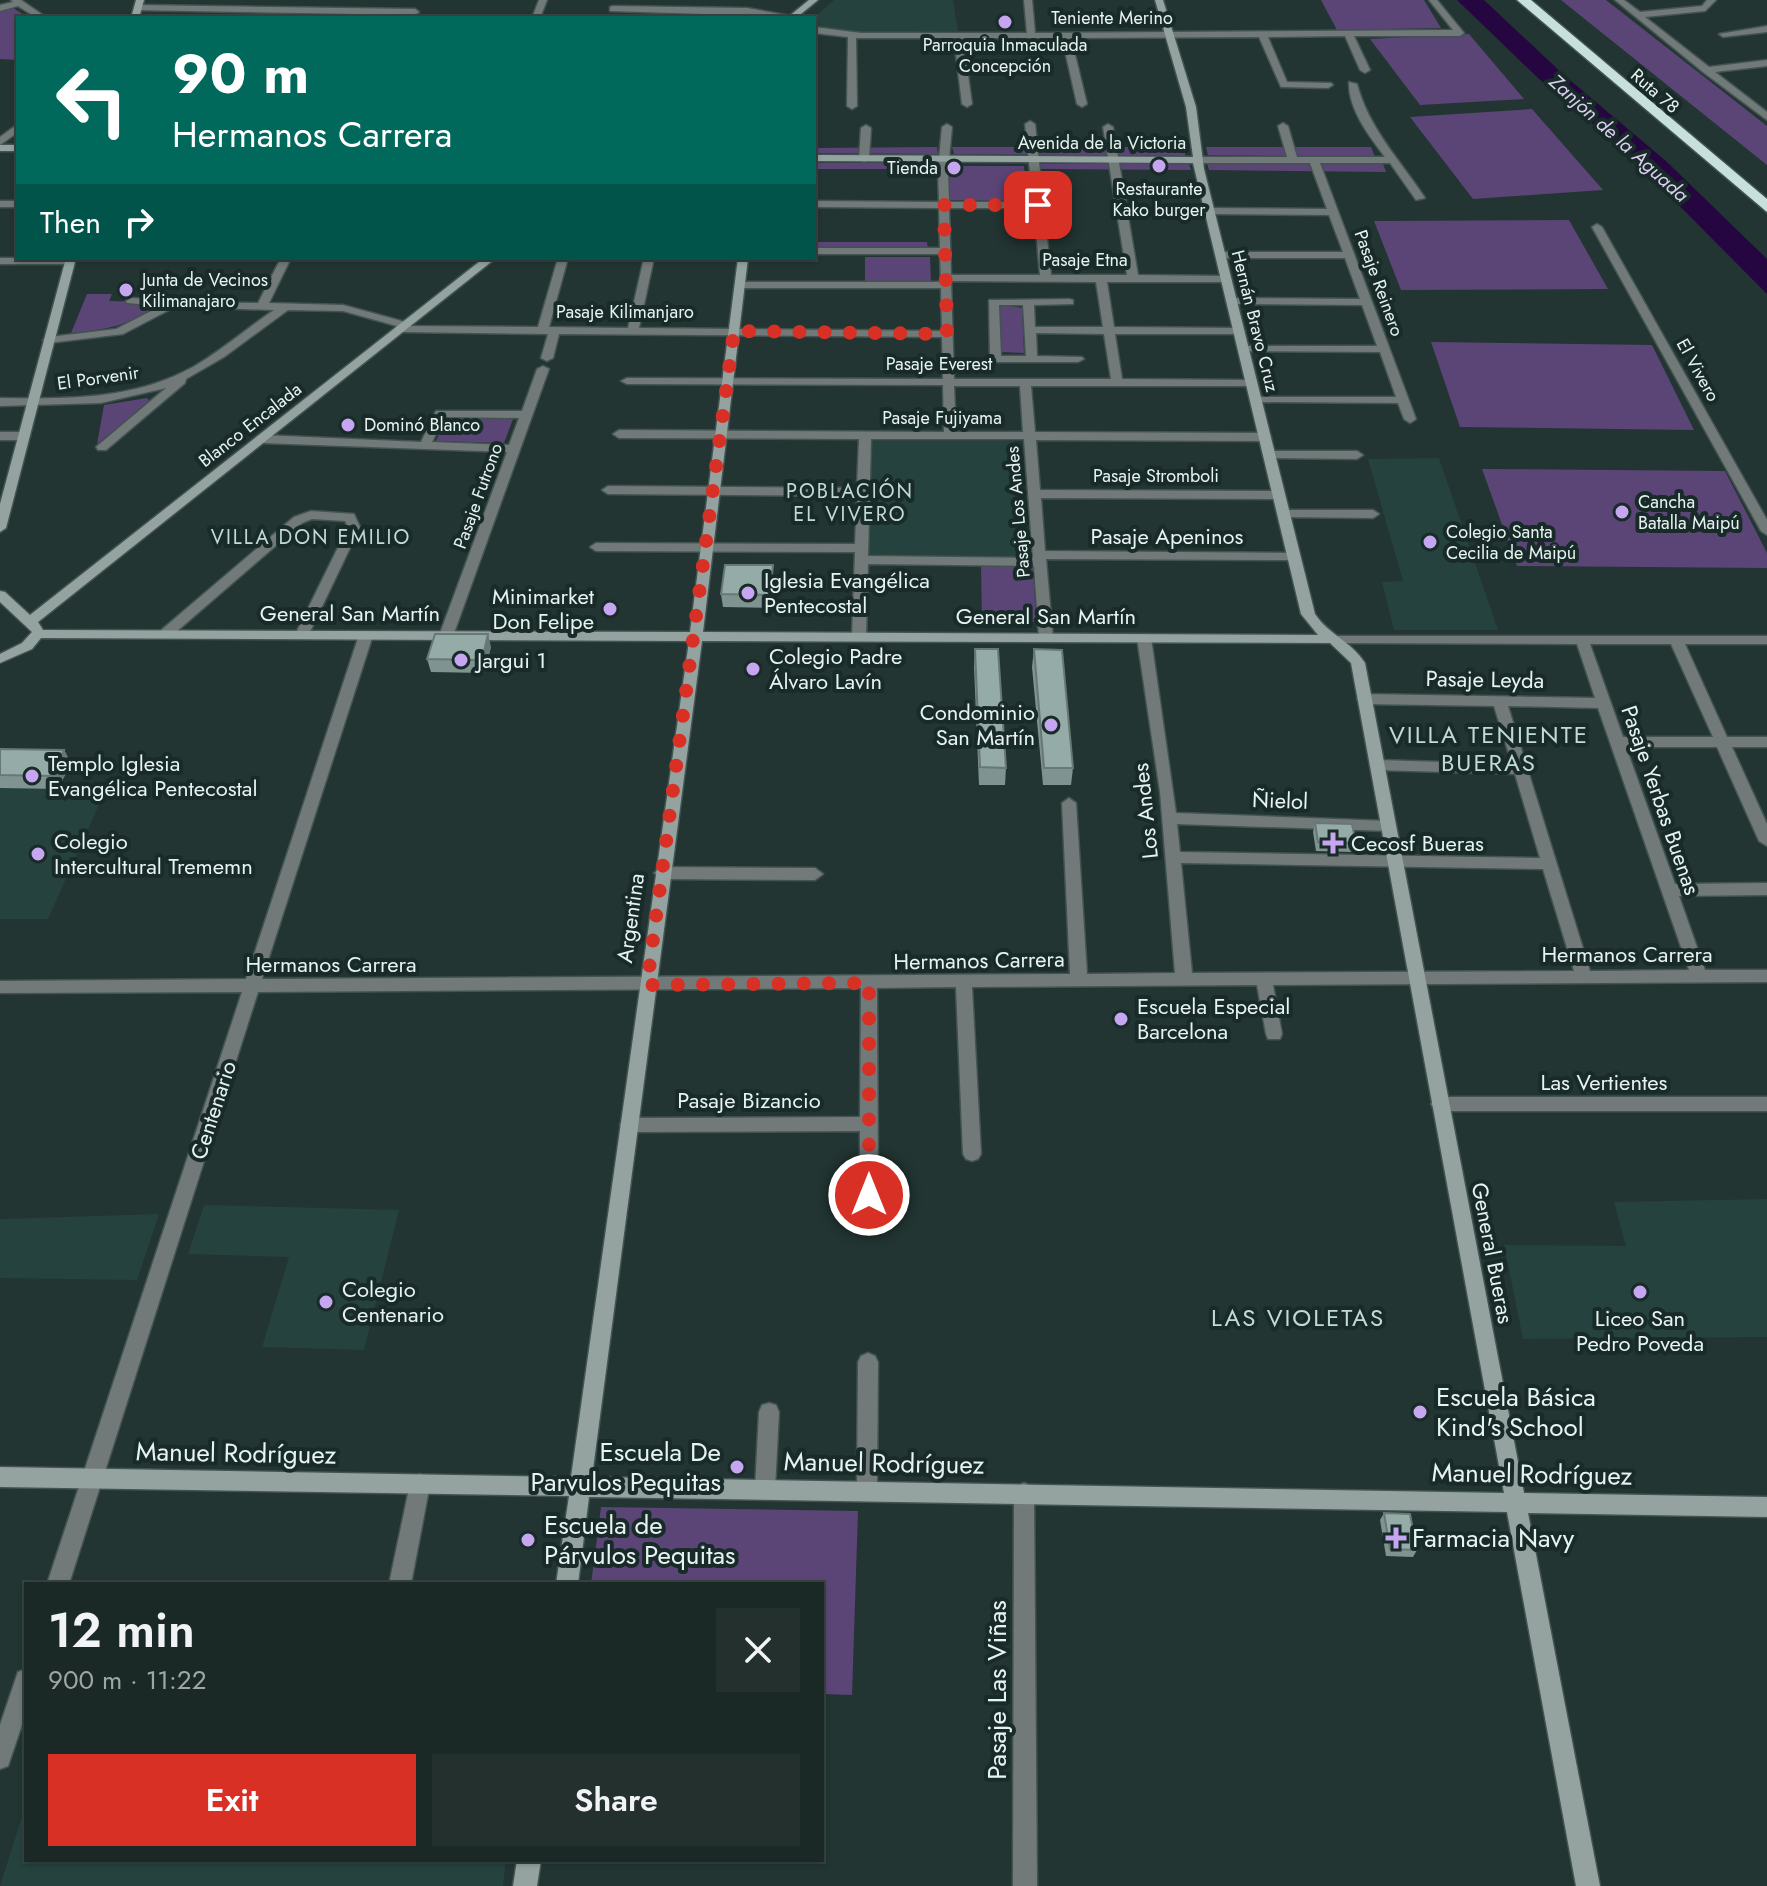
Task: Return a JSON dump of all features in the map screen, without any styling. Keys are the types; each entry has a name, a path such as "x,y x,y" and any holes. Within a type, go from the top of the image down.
{"highway":[{"name":"Ruta 78","path":"1523,0 1767,207"},
{"name":"Ruta 78","path":"1542,0 1757,178"}],"street":[{"path":"138,9 413,15 421,0"},
{"path":"793,16 814,0"},
{"path":"1028,0 1031,34"},
{"name":"Hernán Bravo Cruz","path":"1159,0 1191,107 1197,160 1309,618 1334,639"},
{"name":"Teniente Merino","path":"816,30 852,35 1460,33 1433,0"},
{"path":"1619,0 1767,117"},
{"path":"1637,15 1705,8 1712,0"},
{"path":"0,8 17,1 40,16"},
{"path":"613,9 747,11 784,16"},
{"path":"1723,34 1767,29"},
{"path":"1262,33 1284,85 1328,85"},
{"path":"1348,33 1365,70"},
{"path":"1066,34 1082,104"},
{"path":"852,35 852,106"},
{"path":"958,35 967,104"},
{"path":"1706,70 1767,63"},
{"path":"1352,84 1357,111 1391,160 1404,171 1420,198"},
{"path":"1030,124 1046,278"},
{"path":"1283,126 1293,160"},
{"path":"947,127 944,251 950,436"},
{"path":"1108,127 1133,278"},
{"path":"864,159 866,128"},
{"path":"0,145 16,129"},
{"name":"Avenida de la Victoria","path":"816,158 1391,160"},
{"name":"Pasaje Reinero","path":"1314,160 1410,419"},
{"path":"816,204 1038,205"},
{"path":"1209,211 1333,212"},
{"name":"El Vivero","path":"1597,227 1767,531"},
{"path":"816,251 944,251"},
{"path":"1220,255 1349,255"},
{"path":"0,261 71,260 0,528"},
{"path":"262,305 285,260"},
{"name":"Blanco Encalada","path":"0,659 27,646 34,628 262,439 488,260"},
{"name":"Pasaje Futrono","path":"446,636 545,363 548,330 563,260"},
{"path":"633,331 649,260"},
{"name":"Argentina","path":"567,1582 696,637 743,260"},
{"name":"Pasaje Etna","path":"740,285 1046,278 1226,279"},
{"path":"1101,278 1117,383"},
{"name":"Pasaje Kilimanjaro","path":"131,301 356,310 403,327 947,334"},
{"path":"1231,301 1367,302"},
{"path":"1069,302 993,302 996,359 1078,359"},
{"path":"1028,302 1032,359"},
{"name":"Pasaje Kilimanjaro","path":"49,340 119,332 177,304"},
{"name":"El Porvenir","path":"0,402 122,396 188,374 287,306"},
{"path":"1030,330 1239,331"},
{"path":"1243,349 1384,349"},
{"path":"102,447 188,374"},
{"name":"Pasaje Everest","path":"627,381 1251,383"},
{"name":"Pasaje Los Andes","path":"1025,382 1046,638"},
{"path":"1256,400 1403,400"},
{"path":"425,445 440,413 527,415"},
{"name":"Pasaje Fujiyama","path":"619,434 1265,437"},
{"path":"859,637 865,435"},
{"path":"0,436 24,436"},
{"path":"262,439 514,449"},
{"path":"1269,455 1357,455"},
{"path":"608,490 864,492"},
{"name":"Pasaje Stromboli","path":"1034,494 1279,495"},
{"path":"1283,514 1373,514"},
{"path":"164,635 298,520 311,515 346,516 354,521 354,527 302,635"},
{"path":"596,547 707,547 862,554"},
{"name":"Pasaje Apeninos","path":"862,554 1039,558 1294,557"},
{"path":"0,595 34,628"},
{"name":"General San Martín","path":"34,628 164,635 1767,640"},
{"name":"Centenario","path":"59,1582 366,635"},
{"name":"Los Andes","path":"1144,638 1170,818 1184,980"},
{"name":"General Bueras","path":"1334,639 1355,658 1364,699 1588,1886"},
{"name":"Pasaje Yerbas Buenas","path":"1582,640 1699,976"},
{"path":"1676,640 1767,841"},
{"name":"Pasaje Leyda","path":"1364,699 1604,703"},
{"path":"1500,702 1584,977"},
{"path":"1618,742 1767,742"},
{"path":"1377,765 1521,769"},
{"path":"1069,803 1079,981"},
{"name":"Ñielol","path":"1170,818 1388,826"},
{"path":"1173,857 1550,864"},
{"path":"662,873 815,874"},
{"path":"1670,890 1767,889"},
{"name":"Hermanos Carrera","path":"0,987 1767,976"},
{"path":"1264,979 1274,1034"},
{"path":"964,982 972,1154"},
{"path":"869,983 869,1195 893,1195"},
{"name":"Las Vertientes","path":"1440,1104 1767,1104"},
{"name":"Pasaje Bizancio","path":"629,1125 869,1124"},
{"name":"Manuel Rodríguez","path":"867,1482 868,1362"},
{"path":"765,1489 769,1412"},
{"name":"Manuel Rodríguez","path":"0,1477 765,1489 867,1482 1024,1493 1767,1507"},
{"path":"400,1582 420,1484"},
{"name":"Pasaje Las Viñas","path":"1024,1493 1025,1886"},
{"path":"0,1758 24,1686"},
{"path":"525,1886 529,1862"}],"shaded area":[{"path":"834,0 953,0 958,31 854,33 816,25 816,16"},
{"path":"1321,0 1424,0 1441,28 1337,30"},
{"path":"1561,0 1606,0 1767,126 1767,165"},
{"path":"13,8 26,16 16,16 16,60 0,59 0,11"},
{"path":"1469,34 1524,99 1420,105 1370,39"},
{"path":"1532,109 1603,190 1473,199 1410,117"},
{"path":"937,147 938,154 816,153 816,148"},
{"path":"952,147 1185,147 1185,156 954,154"},
{"path":"1206,147 1371,147 1375,157 1208,155"},
{"path":"816,163 931,163 931,169 816,169"},
{"path":"1207,163 1383,164 1386,172 1209,170"},
{"path":"1039,164 1189,164 1191,170 1040,169"},
{"path":"949,166 1024,166 1027,201 950,200"},
{"path":"1569,220 1608,289 1401,290 1374,221"},
{"path":"816,242 927,242 928,249 816,249"},
{"path":"865,257 930,257 931,283 865,283"},
{"path":"87,294 112,294 109,301 158,302 159,307 117,326 71,333"},
{"path":"1003,305 1022,308 1024,353 1001,352 999,308"},
{"name":"Cancha Batalla Maipú","path":"1431,342 1652,345 1694,430 1460,427"},
{"path":"147,398 150,402 97,444 104,405"},
{"path":"446,417 513,419 504,443 436,441"},
{"path":"867,441 1014,441 1023,556 1012,559 874,559 866,550"},
{"name":"Colegio Santa Cecilia de Maipú","path":"1439,458 1498,630 1394,630 1382,582 1403,581 1368,459"},
{"name":"Cancha Batalla Maipú","path":"1482,469 1725,471 1767,553 1767,568 1517,566"},
{"path":"981,566 1033,567 1036,622 982,621"},
{"name":"Colegio Intercultural Trememn","path":"0,788 106,789 48,919 0,919"},
{"name":"Liceo San Pedro Poveda","path":"1767,1199 1767,1337 1523,1339 1504,1245 1626,1246 1614,1202"},
{"name":"Colegio Centenario","path":"204,1205 399,1210 364,1350 262,1347 289,1257 188,1254"},
{"path":"159,1214 137,1280 0,1278 0,1219"},
{"path":"601,1507 858,1511 852,1695 824,1694 824,1582 591,1582"},
{"path":"24,1810 24,1862 506,1862 503,1886 0,1886"}],"water":[{"name":"Zanjón de la Aguada","path":"1457,0 1484,0 1565,76 1666,161 1767,259 1767,294 1627,153 1538,78"}],"building":[{"path":"725,565 773,565 770,595 721,594"},
{"path":"435,634 488,634 482,660 427,659"},
{"path":"975,649 998,649 1006,768 980,767"},
{"path":"1034,649 1062,650 1073,768 1044,768"},
{"path":"0,749 64,750 52,776 0,775"},
{"path":"1315,823 1352,824 1356,843 1318,842"},
{"name":"Farmacia Navy","path":"1384,1513 1410,1514 1417,1550 1390,1549"}],"place":[{"name":"Parroquia Inmaculada Concepción","path":"1005,22"},
{"name":"Restaurante Kako burger","path":"1159,166"},
{"name":"Tienda","path":"954,168"},
{"name":"Junta de Vecinos Kilimanajaro","path":"126,290"},
{"name":"Dominó Blanco","path":"348,425"},
{"name":"Cancha Batalla Maipú","path":"1622,512"},
{"name":"Colegio Santa Cecilia de Maipú","path":"1430,542"},
{"name":"Iglesia Evangélica Pentecostal","path":"748,593"},
{"name":"Minimarket Don Felipe","path":"610,609"},
{"name":"Jargui 1","path":"461,660"},
{"name":"Colegio Padre Álvaro Lavín","path":"753,669"},
{"name":"Condominio San Martín","path":"1051,725"},
{"name":"Templo Iglesia Evangélica Pentecostal","path":"32,776"},
{"name":"Cecosf Bueras","path":"1333,843"},
{"name":"Colegio Intercultural Trememn","path":"38,854"},
{"name":"Escuela Especial Barcelona","path":"1121,1019"},
{"name":"Liceo San Pedro Poveda","path":"1640,1292"},
{"name":"Colegio Centenario","path":"326,1302"},
{"name":"Escuela Básica Kind's School","path":"1420,1412"},
{"name":"Escuela De Parvulos Pequitas","path":"737,1467"},
{"name":"Farmacia Navy","path":"1396,1538"},
{"name":"Escuela de Párvulos Pequitas","path":"528,1540"}],"district":[{"name":"POBLACIÓN EL VIVERO","path":"850,502"},
{"name":"VILLA DON EMILIO","path":"311,537"},
{"name":"VILLA TENIENTE BUERAS","path":"1489,749"},
{"name":"LAS VIOLETAS","path":"1298,1318"}],"route":[{"path":"869,1195 869,983 647,985 696,637 734,331 947,334 944,205 1038,205"}]}
